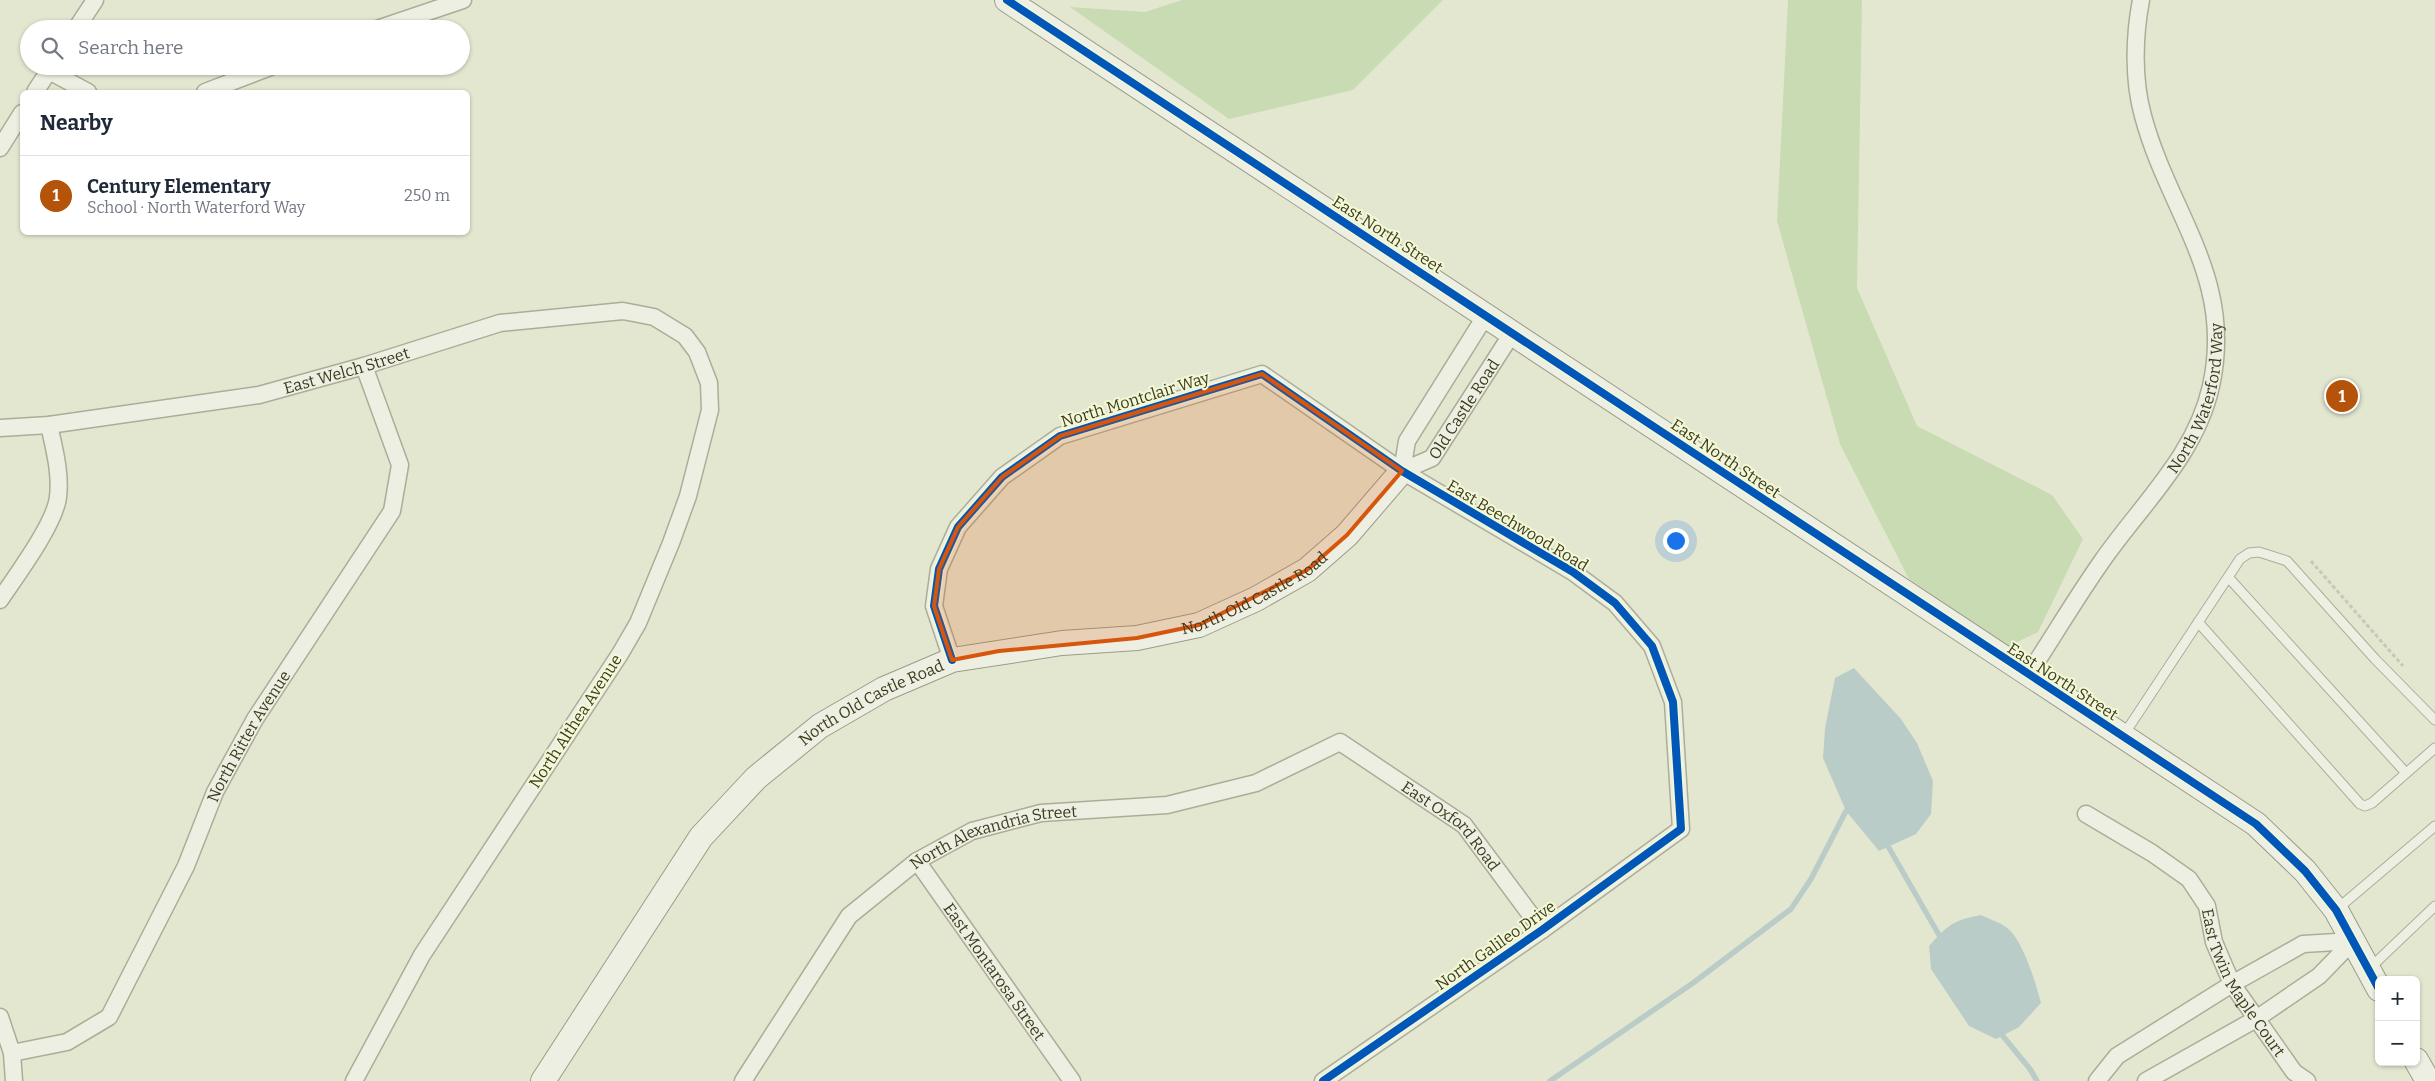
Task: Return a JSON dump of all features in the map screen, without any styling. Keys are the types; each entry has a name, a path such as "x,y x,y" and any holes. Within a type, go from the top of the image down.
{"street":[{"path":"82,20 95,0"},
{"path":"404,20 463,0"},
{"name":"East North Street","path":"1007,0 1513,332 2028,676 2256,824 2305,871 2336,910 2373,979"},
{"name":"North Waterford Way","path":"2028,676 2102,561 2178,462 2198,426 2211,386 2216,340 2211,290 2192,233 2155,152 2143,115 2136,68 2138,19 2141,0"},
{"path":"36,90 46,75"},
{"path":"60,75 85,90"},
{"path":"210,90 250,75"},
{"path":"0,148 20,116"},
{"name":"East Welch Street","path":"0,428 50,425 258,395 364,366 500,323 596,312 623,311 654,316 684,336"},
{"name":"Old Castle Road","path":"1402,471 1407,441 1486,315"},
{"name":"Old Castle Road","path":"1402,471 1432,458 1513,332"},
{"name":"North Althea Avenue","path":"354,1081 422,955 620,654 638,623 688,496 710,410 709,383 705,371 697,352 684,336"},
{"name":"North Ritter Avenue","path":"12,1053 67,1042 109,1017 186,866 215,792 255,719 392,510 400,464 364,366"},
{"name":"North Montclair Way","path":"952,660 934,606 939,569 958,527 1002,477 1060,436 1262,374 1402,471"},
{"path":"0,600 50,521 56,506 58,476 50,425"},
{"name":"North Old Castle Road","path":"543,1081 701,837 756,778 820,726 884,689 952,660 1062,643 1137,638 1199,625 1256,599 1307,570 1347,535 1402,471"},
{"name":"East Beechwood Road","path":"1402,471 1573,572 1615,603 1652,646 1673,702 1681,829"},
{"name":"North Alexandria Street","path":"743,1081 849,916 917,861 972,831 1041,813 1167,805 1256,783 1340,742"},
{"name":"East Oxford Road","path":"1340,742 1464,825 1542,930"},
{"name":"East Twin Maple Court","path":"2086,814 2152,853 2189,879 2207,906 2214,942 2232,984 2294,1072 2307,1081"},
{"name":"North Galileo Drive","path":"1323,1081 1542,930 1681,829"},
{"name":"East Montarosa Street","path":"917,861 1072,1081"},
{"path":"2097,1081 2117,1056 2232,984 2303,944 2353,941"},
{"path":"2146,1081 2256,1019 2319,976 2353,941"},
{"path":"0,1017 12,1053 14,1081"},
{"path":"2419,1066 2428,1081"}],"lane":[{"path":"2123,736 2240,559 2249,553 2271,554 2287,561 2375,659 2435,720"},
{"path":"2228,577 2406,773"},
{"path":"2198,622 2360,804 2366,806 2372,803 2435,748"},
{"path":"2336,910 2435,826"},
{"path":"2373,979 2435,906"}],"path":[{"path":"2311,561 2409,672"}],"highlighted area":[{"path":"1262,374 1402,471 1347,535 1307,570 1199,625 1137,638 999,651 952,660 934,606 939,569 958,527 1002,477 1060,436"}],"green space":[{"path":"1182,0 1443,0 1353,90 1229,119 1070,7 1145,12"},
{"path":"1788,0 1862,0 1857,288 1917,426 2052,495 2083,539 2038,632 2007,647 1909,579 1840,444 1777,221"}],"shaded area":[{"path":"1854,668 1901,719 1917,743 1933,781 1931,814 1916,834 1879,851 1846,811 1823,758 1825,728 1835,678"},
{"path":"1981,915 2006,927 2018,941 2028,962 2041,1003 2019,1027 1996,1039 1969,1026 1931,969 1929,946 1946,928 1957,921"}],"waterway":[{"path":"1550,1081 1693,983 1791,909 1811,879 1846,811"},
{"path":"1885,841 1939,935"},
{"path":"2002,1035 2030,1069 2037,1081"}],"cycle path":[{"path":"1007,0 2256,824 2305,871 2336,910 2375,982"},
{"path":"952,660 934,606 939,569 958,527 1002,477 1060,436 1262,374 1402,471 1573,572 1615,603 1652,646 1673,702 1681,829 1542,930 1323,1081"}],"place":[{"name":"Century Elementary","path":"2342,396"}]}
